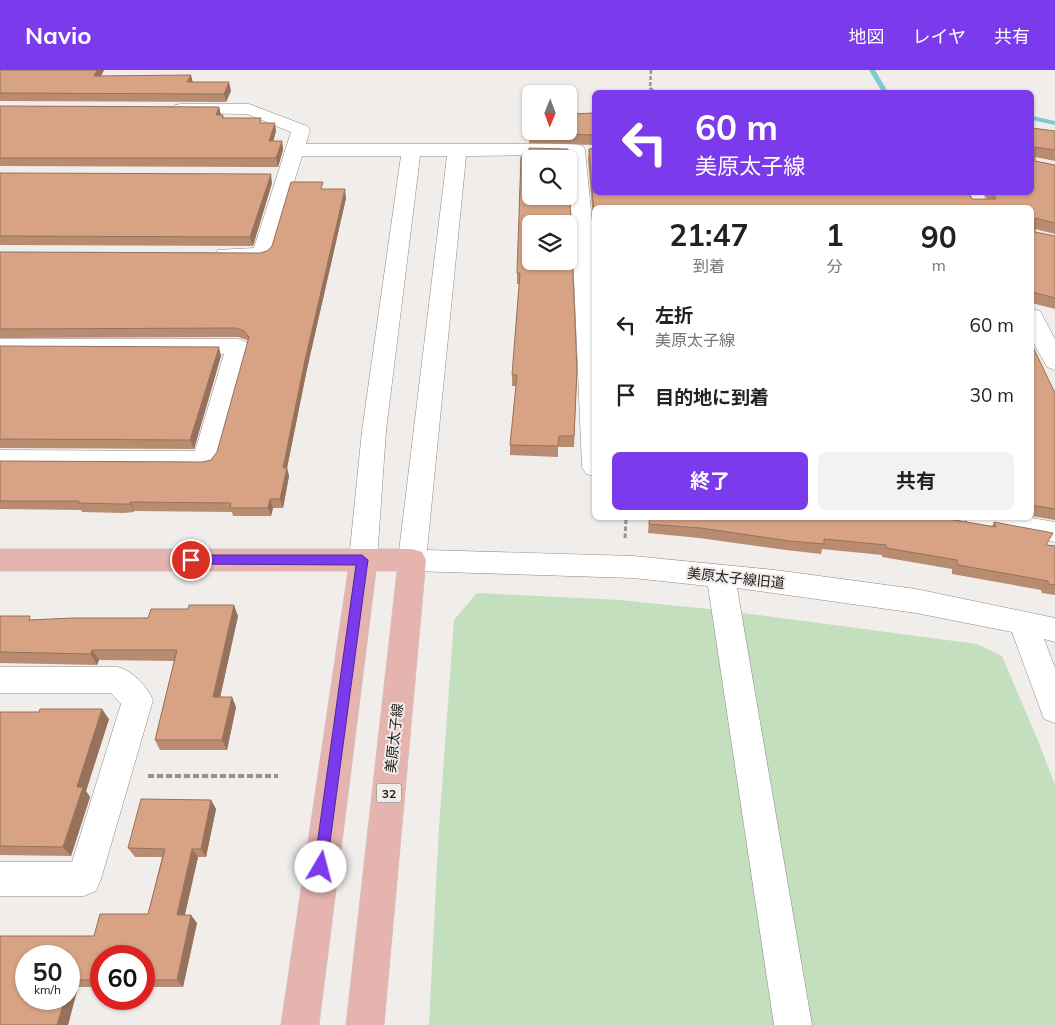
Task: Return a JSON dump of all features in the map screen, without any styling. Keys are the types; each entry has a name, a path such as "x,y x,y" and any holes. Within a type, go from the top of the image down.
{"main road":[{"path":"0,560 412,560"},
{"path":"300,1025 362,560"},
{"name":"美原太子線","path":"365,1025 412,560"}],"street":[{"path":"159,109 249,110 300,130 262,254 204,254"},
{"path":"294,150 457,149 586,151 592,344"},
{"path":"412,560 457,149"},
{"path":"362,560 374,431 411,150"},
{"path":"267,175 287,175"},
{"path":"1034,317 1055,322"},
{"path":"1034,319 1055,362"},
{"path":"0,346 238,347 205,460 0,459"},
{"path":"989,520 1055,532"},
{"name":"美原太子線旧道","path":"412,560 622,566 775,581 916,601 1055,630"},
{"path":"721,576 792,1025"},
{"path":"1023,622 1055,708"},
{"path":"0,680 118,680 138,700 84,879 0,879"}],"path":[{"path":"651,70 650,88 652,90"},
{"path":"625,543 626,520"},
{"path":"115,775 278,776"}],"green space":[{"path":"477,593 620,600 728,611 977,644 1002,656 1055,785 1055,1025 429,1025 439,827 454,620"}],"building":[{"path":"0,70 97,70 94,76 191,75 187,82 229,82 224,94 0,93"},
{"path":"0,106 219,107 216,115 223,115 222,118 261,118 260,123 275,123 269,141 282,141 276,158 0,158"},
{"path":"592,113 592,135 578,134 578,114"},
{"path":"1034,128 1055,131 1055,150 1035,147 1035,161 1055,165 1055,223 1035,218 1035,232 1055,236 1055,298 1034,293 1034,205 593,205 593,195 970,195 972,199 996,199 994,195 1034,195"},
{"path":"529,148 568,149 529,150"},
{"path":"592,148 592,188 589,149"},
{"path":"521,157 522,205 570,205 571,215 522,215 522,270 573,270 577,370 574,436 559,436 558,446 510,445 517,375 512,375 520,273 517,273"},
{"path":"0,173 271,174 250,237 0,236"},
{"path":"291,182 323,182 321,189 345,189 305,360 283,468 287,468 280,499 270,499 268,508 230,508 231,503 130,502 130,504 120,504 78,503 79,501 0,501 0,461 202,462 211,460 217,452 249,337 244,331 236,328 0,329 0,252 260,253 267,251 272,246"},
{"path":"0,346 219,347 190,440 0,439"},
{"path":"1034,349 1055,393 1055,509 1034,506"},
{"path":"650,520 954,520 996,527 994,522 1053,533 1046,545 1055,546 1055,585 1048,584 1048,581 958,565 957,560 886,548 886,545 824,539 824,544 789,541 701,528 649,524"},
{"path":"189,605 234,605 213,697 232,697 222,740 155,740 177,650 92,650 91,654 0,652 0,616 30,616 29,620 148,618 151,609 188,609"},
{"path":"40,709 102,709 77,787 83,787 63,847 0,846 0,712 39,712"},
{"path":"141,799 211,800 201,849 192,849 177,915 191,915 177,980 155,980 155,945 90,945 90,980 80,980 80,945 15,945 15,1010 62,1010 57,1025 0,1025 0,936 94,936 100,914 148,914 165,849 128,848"}],"waterway":[{"path":"872,70 884,90"},
{"path":"1034,118 1055,123"}],"route":[{"path":"191,560 362,560 321,867"}]}
